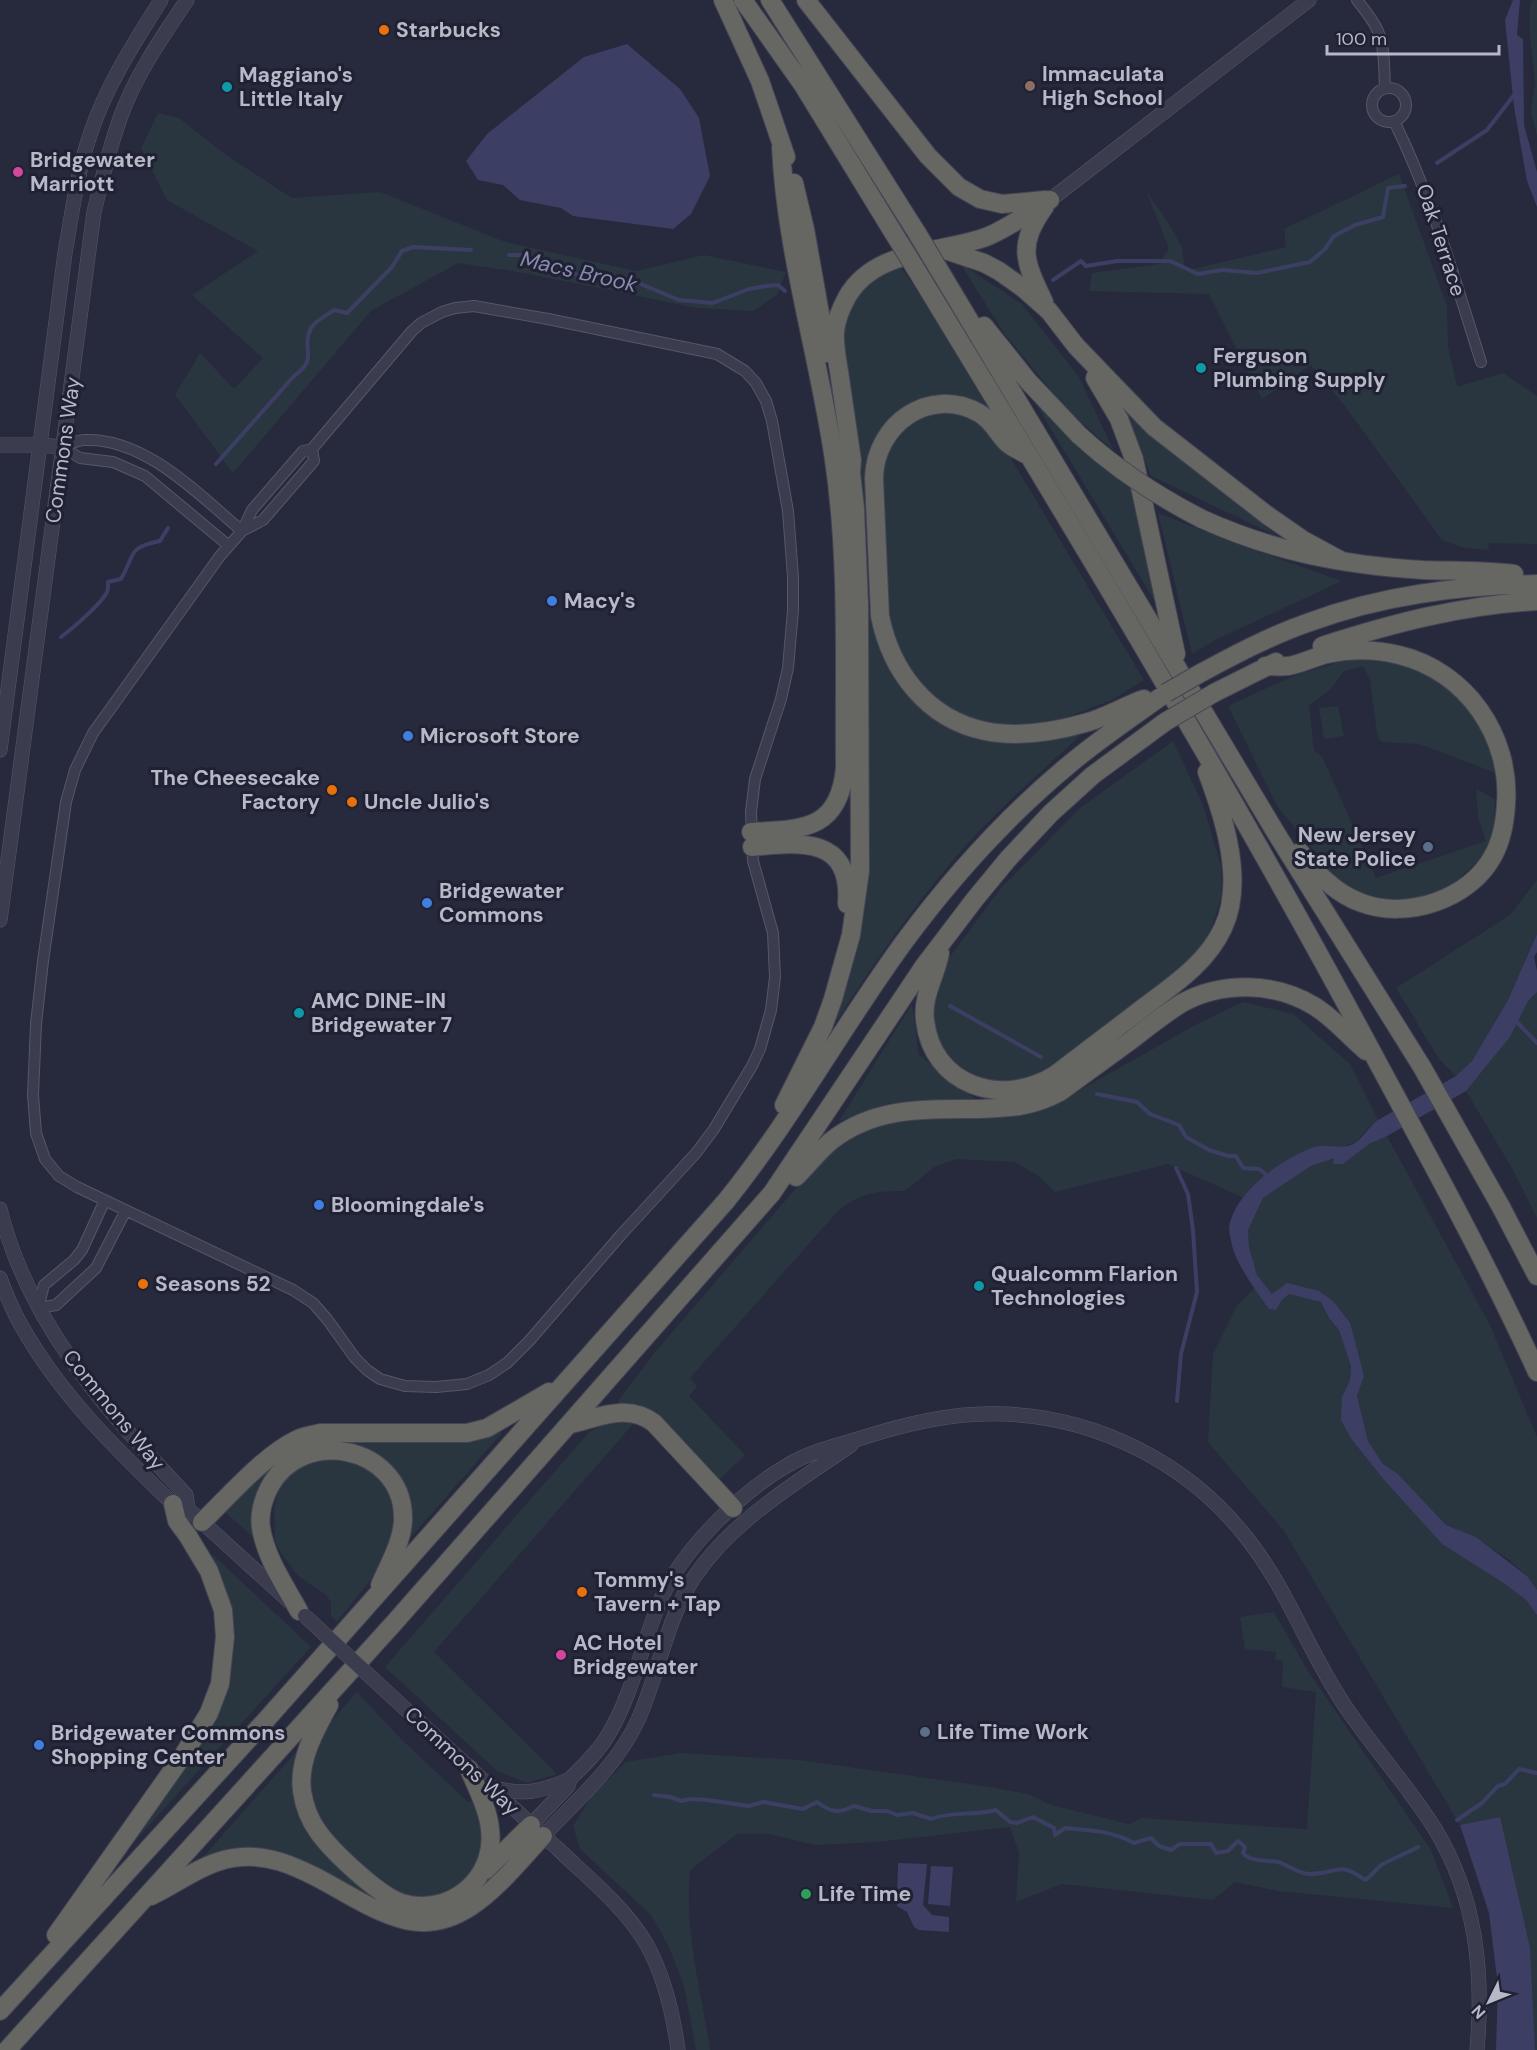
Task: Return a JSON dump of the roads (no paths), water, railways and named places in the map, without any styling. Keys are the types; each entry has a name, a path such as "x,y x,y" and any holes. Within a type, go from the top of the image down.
{"highway":[{"path":"723,0 760,81 781,147 789,163 805,229 855,507 859,603 861,837 860,872 855,909 842,971 823,1027 750,1171"},
{"path":"743,0 802,85 914,266 1030,456 1252,832 1480,1254 1537,1372"},
{"path":"770,0 917,233 1276,832 1422,1067 1457,1126 1537,1276"},
{"path":"806,0 886,105 928,156 954,182 980,199 1002,204 1050,200"},
{"path":"751,840 804,828 820,820 830,811 838,798 844,782 845,768 845,596 840,511 834,460 791,236 781,147"},
{"path":"850,473 852,460 835,332 841,310 851,290 868,274 895,259 978,239 998,231 1050,200"},
{"path":"1050,200 1032,225 1026,247 1033,279 1049,311 1076,346 1166,438 1303,540 1340,560"},
{"path":"941,249 970,257 999,271 1049,311"},
{"path":"942,275 1028,381 1079,435 1130,477 1175,506 1271,546 1312,557 1400,568 1506,573 1537,577"},
{"path":"1076,346 1081,358 1119,418 1134,459 1180,671"},
{"path":"1030,456 1008,445 991,422 979,413 955,405 935,405 905,417 889,432 878,451 874,464 879,607 888,649 905,679 930,704 956,721 985,731 1020,734 1049,731 1086,723 1136,707 1246,649 1298,626 1377,601 1456,588 1537,584"},
{"path":"7,2050 343,1680 571,1424 772,1193 943,941 994,875 1051,813 1093,775 1165,722 1265,666 1338,640 1428,615 1493,604 1537,601"},
{"path":"1265,666 1287,666 1328,654 1357,650 1399,655 1426,665 1458,686 1485,717 1499,748 1507,786 1502,835 1493,857 1481,872 1462,889 1423,906 1396,909 1376,907 1350,898 1321,877 1293,845 1276,832"},
{"path":"0,2011 374,1600 750,1171 782,1127 904,942 978,852 1033,796 1136,707"},
{"path":"943,941 925,1002 927,1032 940,1059 952,1072 966,1082 998,1091 1012,1092 1042,1083 1190,972 1214,945 1224,927 1233,880 1222,812 1189,726"},
{"path":"751,840 810,845 835,858 847,881 842,971"},
{"path":"772,1193 797,1177 810,1160 831,1141 867,1120 903,1111 1024,1107 1044,1101 1060,1092 1185,1002 1203,994 1224,989 1264,988 1302,1000 1324,1012 1376,1060"},
{"path":"202,1522 266,1462 285,1446 300,1438 320,1433 467,1432 487,1428 569,1380"},
{"path":"571,1424 620,1412 630,1411 644,1415 732,1508"},
{"path":"302,1613 267,1552 261,1525 262,1512 268,1490 284,1468 300,1457 320,1450 351,1452 374,1463 395,1487 402,1504 400,1539 374,1600"},
{"path":"14,1996 184,1754 201,1728 216,1698 223,1669 225,1637 222,1611 210,1571 177,1521 181,1507"},
{"path":"343,1680 313,1736 304,1764 303,1797 318,1833 381,1892 403,1903 428,1905 451,1900 471,1887 484,1872 537,1830"},
{"path":"470,1769 491,1831 484,1872"},
{"path":"144,1899 172,1887 198,1869 240,1857 263,1857 282,1861 389,1915 412,1921 435,1921 460,1913 481,1900 537,1830"}],"street":[{"name":"Commons Way","path":"0,750 65,253 79,175 90,135 123,62 161,0"},
{"name":"Commons Way","path":"0,920 94,212 106,161 123,112 135,85 187,0"},
{"path":"1050,200 1309,0"},
{"name":"Oak Terrace","path":"1357,0 1372,19 1382,44 1385,88 1373,97 1373,110 1381,119 1394,121 1418,170 1480,362"},
{"path":"1385,88 1397,90 1406,100 1402,116 1394,121"},
{"path":"474,306 493,309 707,351 724,357 745,371 762,393 771,415 788,511 793,610 788,668 781,699 755,779 750,812 751,840 758,878 773,933 775,960 771,1010 760,1049 714,1129 696,1153 620,1236 525,1346 507,1363 489,1375 467,1384 436,1387 405,1386 380,1379 355,1358 327,1319 313,1303 302,1295 274,1279 66,1181 53,1170 45,1159 36,1133 33,1080 36,1024 52,889 66,802 75,770 93,733 242,531 252,510 303,452 312,449 412,331 434,316 455,308 474,306"},
{"path":"0,445 62,447 83,440 119,445 138,452 173,474 242,531"},
{"path":"62,447 80,458 113,462 145,476 229,546"},
{"path":"105,1200 82,1250 74,1260 44,1285 38,1308 56,1305 96,1268 126,1210"},
{"name":"Commons Way","path":"0,1209 14,1254 38,1308 67,1355 95,1393 186,1495 181,1507"},
{"name":"Commons Way","path":"0,1278 20,1324 63,1389 103,1436 302,1613 621,1910 643,1939 663,1980 675,2027 678,2050"},
{"path":"488,1786 515,1793 526,1793 552,1787 570,1779 608,1737 620,1711 662,1597 674,1573 689,1552 732,1508 768,1477 789,1464 807,1455 890,1428 952,1416 1000,1413 1044,1418 1099,1432 1137,1448 1182,1475 1208,1495 1229,1516 1269,1569 1329,1680 1348,1710 1422,1809 1446,1848 1466,1898 1477,1947 1480,1986 1477,2050"},
{"path":"537,1830 615,1760 627,1742 644,1705 683,1598 705,1561 723,1542 779,1494 864,1437"},
{"path":"537,1830 568,1786 570,1779"}],"water":[{"path":"1513,0 1520,0 1517,35 1523,39 1524,125 1537,172 1537,207 1527,181 1514,107 1505,20"},
{"path":"627,44 680,89 699,118 710,176 691,214 673,229 573,216 561,208 520,200 503,185 478,180 466,161 487,134 584,57"},
{"path":"1537,934 1537,952 1534,957 1537,992 1528,1001 1510,1037 1466,1091 1369,1144 1343,1164 1333,1164 1334,1158 1311,1166 1263,1198 1248,1230 1249,1247 1257,1275 1272,1294 1287,1283 1319,1291 1334,1302 1350,1323 1364,1376 1357,1396 1368,1441 1383,1464 1398,1474 1446,1525 1476,1537 1527,1576 1537,1590 1537,1615 1526,1600 1505,1584 1442,1544 1384,1480 1352,1440 1341,1420 1342,1397 1350,1380 1351,1366 1339,1330 1329,1318 1321,1302 1289,1294 1276,1310 1269,1309 1234,1252 1229,1227 1233,1213 1251,1189 1288,1159 1314,1147 1345,1146 1355,1143 1378,1120 1456,1076 1472,1061 1508,1000"},
{"path":"1500,1817 1530,1948 1535,2050 1496,2050 1498,1986 1489,1913 1460,1825"},
{"path":"898,1863 927,1864 923,1905 932,1915 949,1917 949,1932 919,1930 914,1927 907,1912 897,1906"},
{"path":"931,1866 953,1867 950,1906 928,1904"}],"waterway":[{"name":"Macs Brook","path":"1437,163 1487,130 1514,95"},
{"name":"Macs Brook","path":"1053,280 1081,261 1086,266 1117,261 1170,261 1198,274 1222,270 1257,273 1310,262 1325,249 1334,236 1355,225 1383,217 1388,188 1405,186"},
{"name":"Macs Brook","path":"216,464 294,376 302,370 308,358 308,335 315,323 334,310 347,313 392,267 402,251 413,247 471,250"},
{"name":"Macs Brook","path":"509,255 542,259 571,273 589,278 624,277 679,300 713,303 749,289 766,286 778,285 785,291"},
{"name":"Macs Brook","path":"61,637 99,603 107,591 108,582 121,579 133,553 142,546 160,541 168,528"},
{"path":"950,1006 1041,1057"},
{"path":"1515,1020 1537,1043"},
{"path":"1097,1094 1137,1102 1150,1114 1179,1125 1186,1137 1209,1150 1236,1156 1243,1168 1259,1169 1268,1176"},
{"path":"1176,1168 1188,1194 1197,1292 1181,1354 1177,1401"},
{"path":"1457,1820 1482,1803 1519,1769 1537,1773"},
{"path":"654,1795 681,1801 707,1800 749,1806 763,1802 803,1809 817,1802 835,1811 854,1806 872,1811 887,1811 897,1815 913,1813 931,1819 946,1815 996,1810 1010,1822 1017,1823 1033,1817 1054,1828 1055,1835 1065,1828 1092,1830 1134,1843 1151,1838 1159,1846 1171,1850 1180,1844 1211,1844 1216,1853 1228,1851 1238,1841 1245,1847 1243,1853 1254,1859 1278,1862 1308,1874 1348,1870 1365,1880 1383,1864 1418,1847"}],"place":[{"name":"Starbucks","path":"384,30"},
{"name":"Immaculata High School","path":"1030,86"},
{"name":"Maggiano's Little Italy","path":"227,87"},
{"name":"Bridgewater Marriott","path":"18,172"},
{"name":"Ferguson Plumbing Supply","path":"1201,368"},
{"name":"Macy's","path":"552,601"},
{"name":"Microsoft Store","path":"408,736"},
{"name":"The Cheesecake Factory","path":"332,790"},
{"name":"Uncle Julio's","path":"352,802"},
{"name":"New Jersey State Police","path":"1428,847"},
{"name":"Bridgewater Commons","path":"427,903"},
{"name":"AMC DINE-IN Bridgewater 7","path":"299,1013"},
{"name":"Bloomingdale's","path":"319,1205"},
{"name":"Seasons 52","path":"143,1284"},
{"name":"Qualcomm Flarion Technologies","path":"979,1286"},
{"name":"Tommy's Tavern + Tap","path":"582,1592"},
{"name":"AC Hotel Bridgewater","path":"561,1655"},
{"name":"Life Time Work","path":"925,1732"},
{"name":"Bridgewater Commons Shopping Center","path":"39,1745"},
{"name":"Life Time","path":"806,1894"}]}
